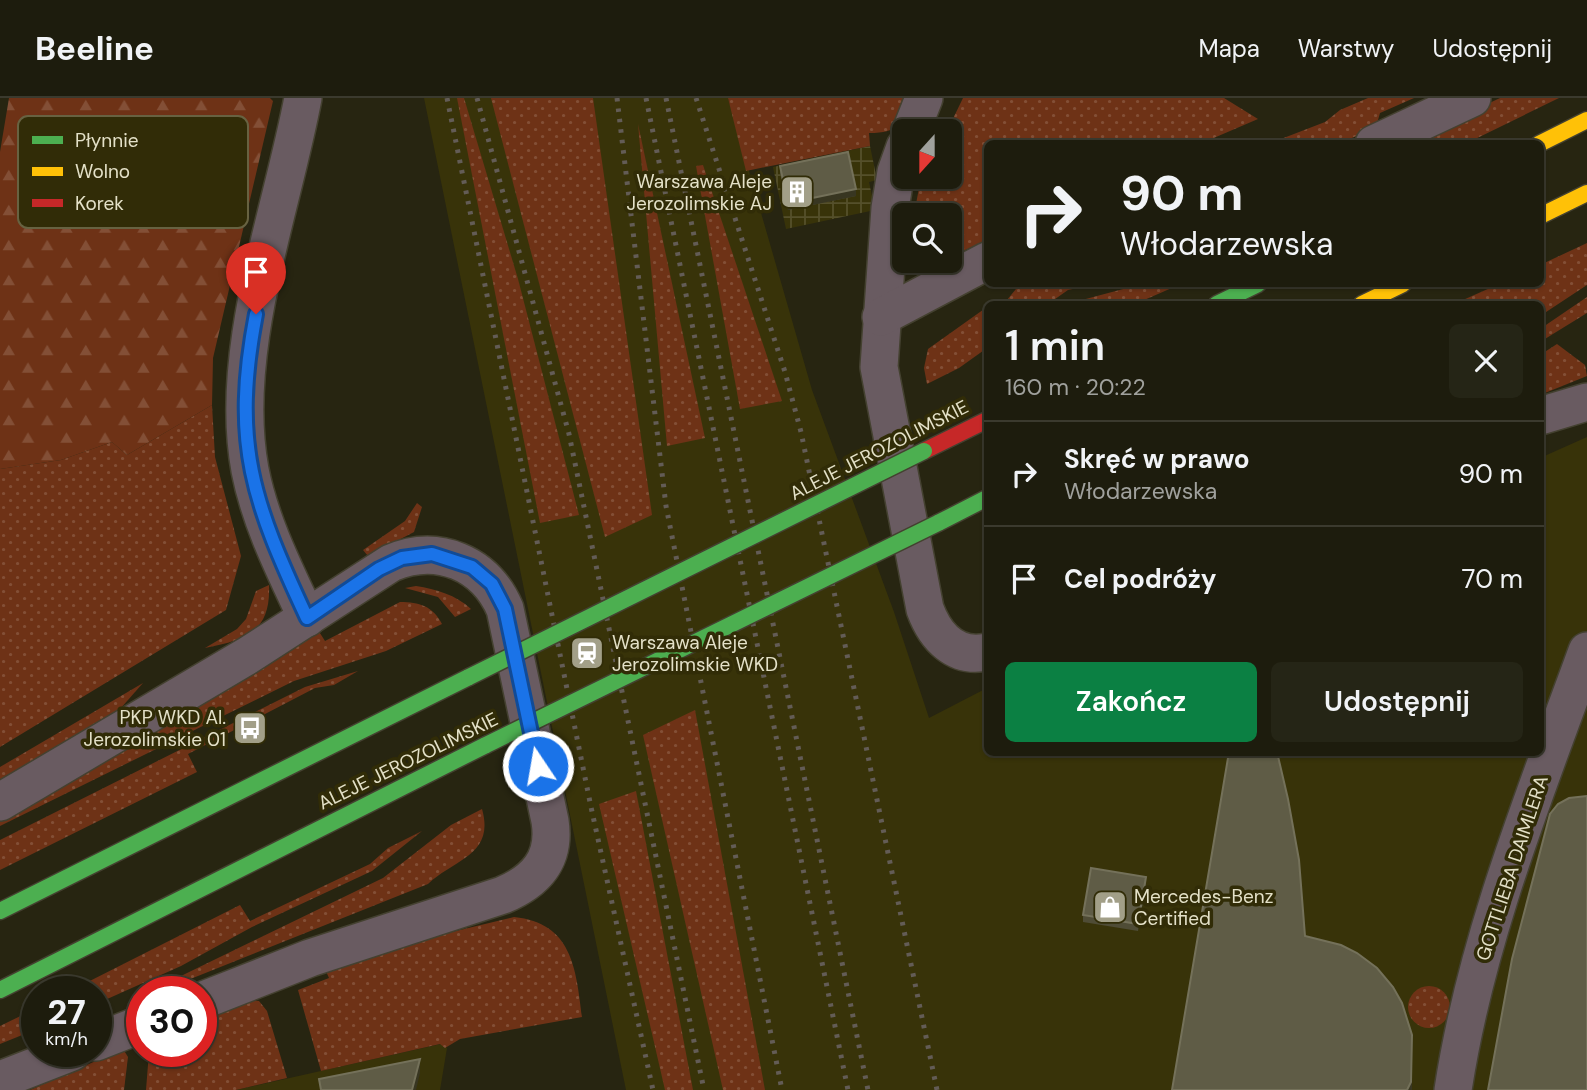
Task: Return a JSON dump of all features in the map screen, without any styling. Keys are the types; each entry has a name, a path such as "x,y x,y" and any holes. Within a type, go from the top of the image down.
{"main road":[{"path":"1544,142 1587,120"},
{"path":"1544,214 1587,193"},
{"path":"1223,301 1252,287"},
{"path":"1369,301 1397,287"},
{"name":"ALEJE JEROZOLIMSKIE","path":"0,911 984,421"},
{"name":"ALEJE JEROZOLIMSKIE","path":"0,990 984,500"}],"street":[{"path":"303,98 256,314 244,395 247,450 258,503 307,618"},
{"path":"916,119 924,98"},
{"path":"1383,140 1472,98"},
{"path":"893,189 878,367 881,389 925,609 933,631 948,645 963,652 984,652"},
{"path":"881,317 984,263"},
{"path":"1544,415 1587,402"},
{"path":"0,802 307,618 379,569 402,558 432,554 459,560 483,574 499,594 505,609 550,821 551,848 538,874 514,890 310,958 217,995"},
{"name":"GOTTLIEBA DAIMLERA","path":"1453,1090 1478,974 1517,843 1587,651"},
{"path":"0,1080 33,1067"}],"shaded area":[{"path":"424,98 728,98 812,390 894,612 929,718 984,690 984,756 1544,756 1544,456 1587,437 1587,1090 626,1090"},
{"path":"870,146 877,180 869,182 875,210 786,229 773,167"},
{"path":"441,1044 447,1048 440,1090 236,1090"}],"green space":[{"path":"9,98 270,98 273,101 248,208 248,116 18,116 18,228 243,228 213,358 212,405 127,455 112,442 61,460 0,469 0,152"},
{"path":"457,98 464,98 518,279 579,515 540,523"},
{"path":"491,98 593,98 652,515 605,537"},
{"path":"728,98 908,98 900,119 892,119 892,129 869,133 870,146 746,171"},
{"path":"963,98 1224,98 1258,119 1209,140 984,140 984,241 962,251 962,203 916,203 919,189 962,189 962,119 953,119"},
{"path":"1368,98 1414,98 1380,113 1376,127 1348,140 1278,140 1325,122 1340,110"},
{"path":"1500,98 1559,98 1473,140 1411,140"},
{"path":"638,124 705,438 667,446"},
{"path":"703,165 782,401 740,409 696,166"},
{"path":"1587,243 1587,285 1544,313 1544,301 1461,301 1492,287 1544,287 1544,263"},
{"path":"1018,287 1082,287 1068,290 1052,301 1003,301"},
{"path":"1131,287 1174,287 1142,301 1078,301"},
{"path":"1587,297 1587,313 1544,340 1544,326"},
{"path":"984,309 984,350 959,368 927,384 924,368 928,349"},
{"path":"1557,344 1585,365 1587,376 1544,393 1544,352"},
{"path":"212,405 215,457 241,556 226,610 0,747 0,469 61,460 112,442 127,455"},
{"path":"417,503 422,507 414,532 368,556 363,550 405,521"},
{"path":"269,585 266,614 253,631 233,641 205,648 237,629 246,619 256,591"},
{"path":"416,586 445,593 471,609 455,617 438,597 405,588"},
{"path":"400,602 425,606 442,624 386,651 294,681 0,826 0,820 318,630 325,641"},
{"path":"358,671 334,685 315,688 188,754 197,772 0,870 0,840 305,687"},
{"path":"143,683 120,709 0,781 0,767"},
{"path":"695,710 765,1090 723,1090 643,735"},
{"path":"636,791 693,1090 665,1090 599,804"},
{"path":"482,809 485,824 478,846 428,884 198,976 181,976 383,878 451,825"},
{"path":"422,831 372,871 252,927 181,966 159,976 126,976 126,991 112,997 112,976 100,976 240,905 250,921 370,864 388,848"},
{"path":"514,917 548,928 568,951 577,982 582,1017 460,1039 445,1048 440,1044 321,1071 298,990 329,978 325,969 389,947"},
{"path":"1429,986 1444,992 1450,1007 1444,1022 1429,1028 1414,1022 1408,1007 1414,992"},
{"path":"250,1000 259,1001 267,1011 287,1078 236,1090 146,1090 148,1067 217,1067 217,1013"},
{"path":"21,1016 21,1035 0,1044 0,1026"},
{"path":"123,1049 126,1054 124,1090 30,1090 82,1067 112,1067 112,1054"}],"building":[{"path":"848,152 856,189 788,203 780,166"},
{"path":"1228,756 1278,756 1299,860 1305,936 1341,945 1357,953 1377,968 1393,987 1402,1003 1412,1035 1411,1082 1407,1090 1172,1090"},
{"path":"1587,796 1587,1090 1488,1090 1512,959 1550,814 1558,804 1569,798"},
{"path":"1091,868 1146,877 1138,924 1083,915"},
{"path":"420,1059 412,1090 321,1090 319,1079"}],"railway":[{"path":"447,98 591,807 653,1090"},
{"path":"477,98 569,434 704,1090"},
{"path":"617,98 666,506 782,1090"},
{"path":"646,98 848,1090"},
{"path":"666,98 868,1090"},
{"path":"696,98 785,372 801,432 937,1090"}],"traffic: fast":[{"path":"1223,301 1252,287"},
{"path":"469,677 924,451"},
{"path":"938,523 984,500"},
{"path":"486,745 938,523"},
{"path":"0,911 469,677"},
{"path":"0,990 486,745"}],"traffic: slow":[{"path":"1544,142 1587,120"},
{"path":"1544,214 1587,193"},
{"path":"1368,301 1397,287"}],"traffic: jam":[{"path":"924,451 984,421"}],"place":[{"name":"Warszawa Aleje Jerozolimskie AJ","path":"797,192"},
{"name":"Warszawa Aleje Jerozolimskie WKD","path":"587,653"},
{"name":"PKP WKD Al. Jerozolimskie 01","path":"250,728"},
{"name":"Mercedes-Benz Certified","path":"1110,907"}],"route":[{"path":"256,314 247,359 244,395 250,468 258,503 307,618 379,569 402,558 432,554 459,560 483,574 499,594 505,609 538,766"}]}
